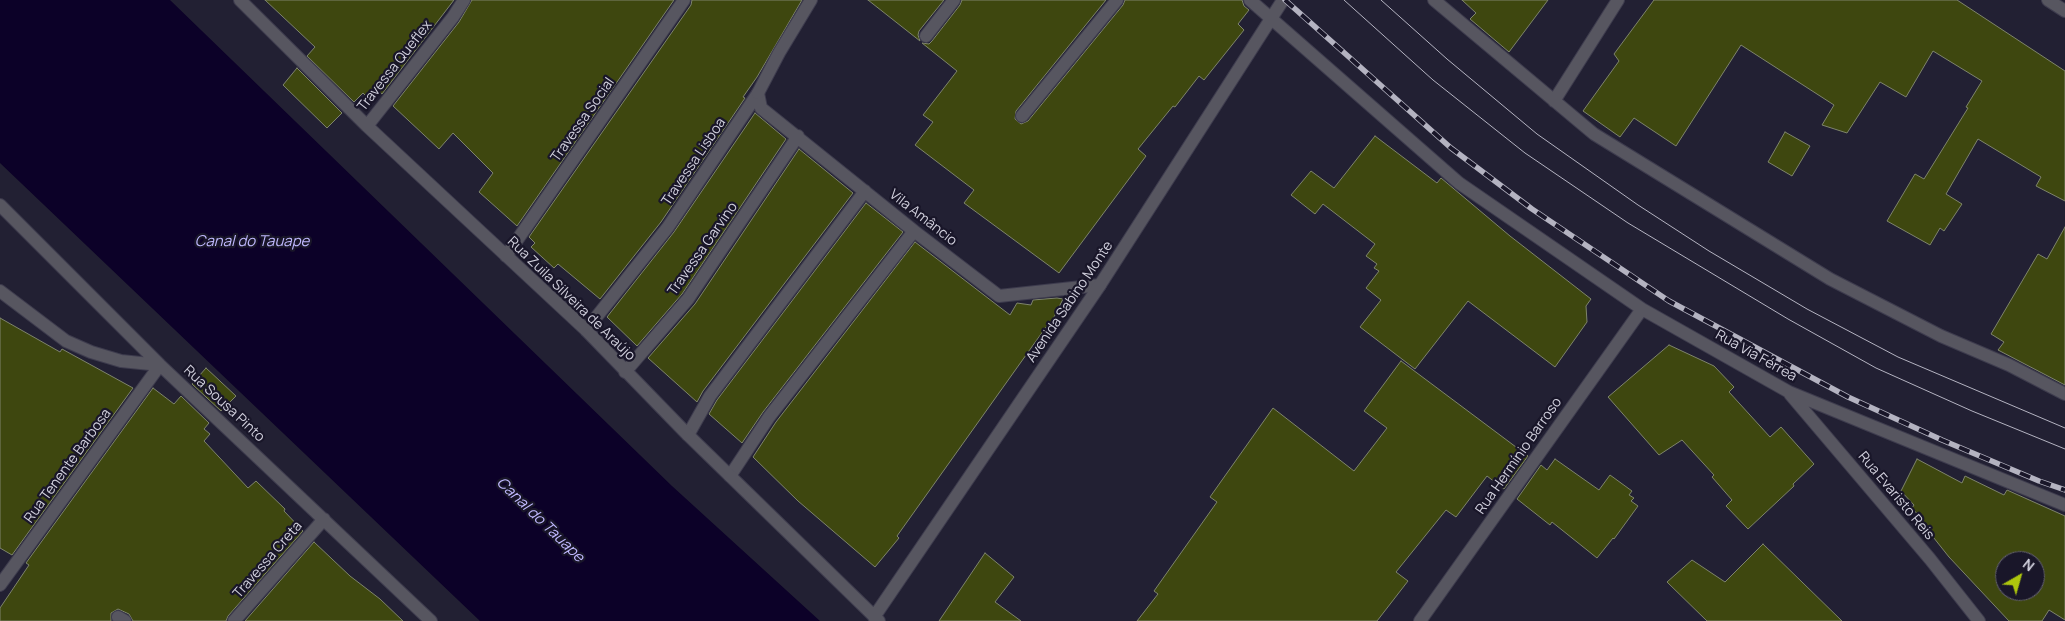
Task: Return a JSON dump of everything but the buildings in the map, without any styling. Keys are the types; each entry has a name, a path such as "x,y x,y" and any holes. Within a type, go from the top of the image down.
{"street":[{"name":"Rua Zuila Silveira de Araújo","path":"240,0 367,126 586,330 688,435 877,619"},
{"name":"Travessa Queflex","path":"367,126 453,17 464,0"},
{"name":"Travessa Social","path":"506,256 684,0"},
{"name":"Travessa Lisboa","path":"586,330 668,227 758,94 779,53 811,0"},
{"path":"926,36 954,0"},
{"path":"1022,116 1116,0"},
{"path":"1250,0 1272,20"},
{"name":"Avenida Sabino Monte","path":"877,619 1100,285 1272,20 1283,0"},
{"path":"1434,0 1594,134 1830,279 1941,336 2009,365 2065,394"},
{"path":"1554,100 1618,0"},
{"path":"2048,0 2065,11"},
{"name":"Rua Via Férrea","path":"1272,20 1459,183 1642,309 1789,392 2065,504"},
{"name":"Vila Amâncio","path":"758,94 761,108 914,231 999,296 1100,285"},
{"name":"Travessa Garvino","path":"625,372 688,299 798,136"},
{"path":"688,435 710,396 865,191"},
{"name":"Rua Sousa Pinto","path":"0,205 160,365 431,621"},
{"path":"730,476 769,417 914,231"},
{"path":"0,292 66,341 121,361 160,365"},
{"name":"Rua Hermínio Barroso","path":"1420,621 1642,309"},
{"name":"Rua Tenente Barbosa","path":"0,585 160,365"},
{"name":"Rua Evaristo Reis","path":"1789,392 1930,559 1979,621"},
{"name":"Travessa Creta","path":"234,621 324,519"}],"water":[{"name":"Canal do Tauape","path":"0,0 170,0 672,486 820,621 480,621 0,163"}],"tram line":[{"path":"1344,0 1433,80 1525,153 1628,223 1788,319 1876,368 1972,411 2065,449"},
{"path":"1381,0 1447,59 1537,134 1638,205 1709,251 1807,309 1898,357 2065,428"}],"railway":[{"path":"1285,0 1451,148 1532,209 1669,301 1848,397 1942,440 2065,490"}]}
